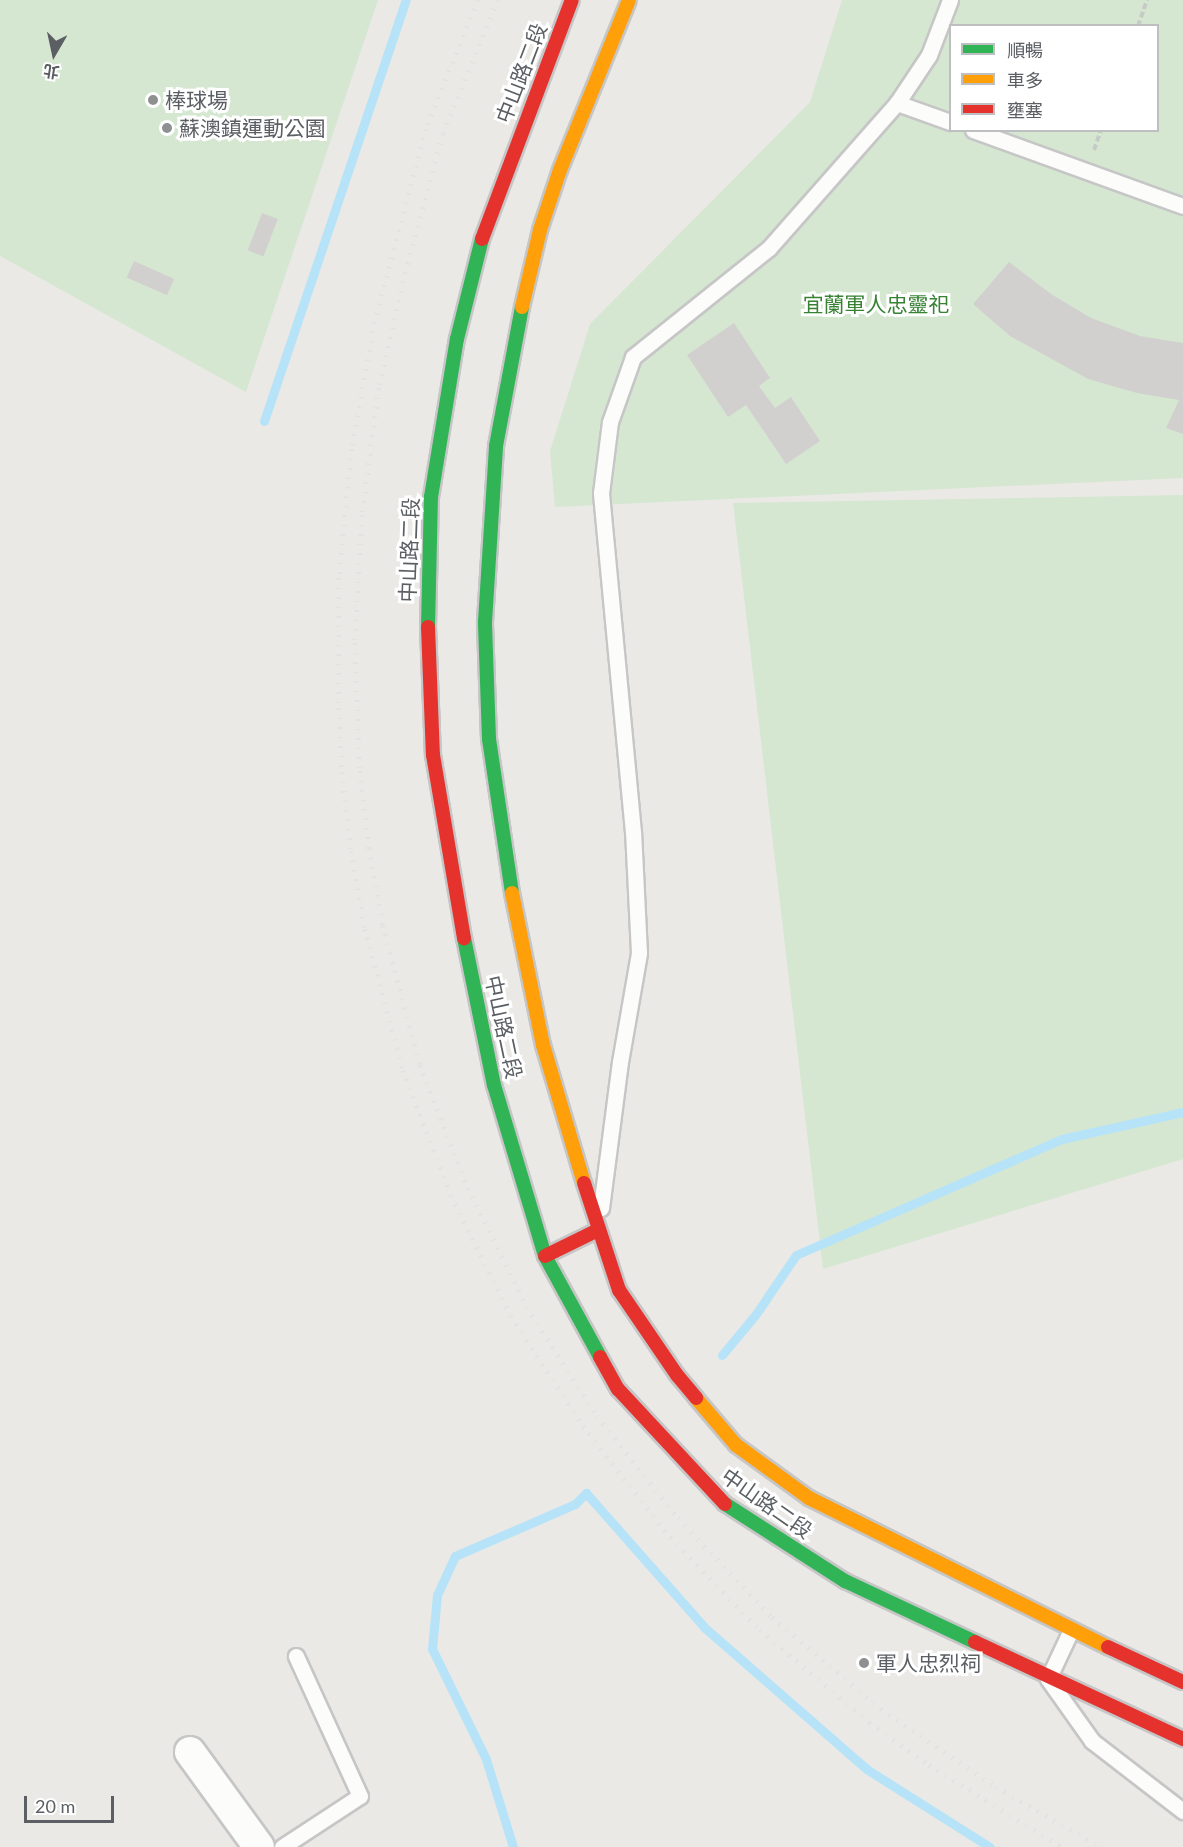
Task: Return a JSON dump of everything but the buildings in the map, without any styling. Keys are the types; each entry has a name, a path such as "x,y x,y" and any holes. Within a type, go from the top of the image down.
{"main road":[{"name":"中山路二段","path":"572,0 487,221 457,339 431,497 428,621 433,755 458,910 494,1085 544,1256 618,1389 718,1499 844,1581 1048,1679 1183,1740"},
{"name":"中山路二段","path":"629,0 560,170 540,230 521,310 508,370 496,446 485,622 489,739 511,890 543,1045 598,1230 619,1290 677,1375 736,1445 809,1498 1071,1630 1183,1682"},
{"path":"544,1256 598,1230"}],"street":[{"path":"190,1752 259,1847"}],"lane":[{"path":"598,1230 620,1062 639,954 633,832 601,493 610,422 633,357 769,248 897,103 929,55 950,0"},
{"path":"897,103 949,121"},
{"path":"979,132 1183,206"},
{"path":"1071,1630 1048,1679 1092,1741 1183,1811"},
{"path":"282,1847 360,1796 296,1656"}],"path":[{"path":"1139,24 1147,0"}],"green space":[{"name":"蘇澳鎮運動公園","path":"0,0 378,0 246,392 0,256"},
{"name":"宜蘭軍人忠靈祀","path":"842,0 1183,0 1183,478 555,507 550,451 590,324 810,102"},
{"path":"1183,495 1183,1159 823,1269 733,503"}],"waterway":[{"path":"264,421 406,0"},
{"path":"722,1355 756,1314 796,1255 1062,1139 1183,1112"},
{"path":"513,1847 486,1759 432,1649 437,1595 455,1556 575,1504 586,1493 705,1628 868,1770 990,1847"}],"railway":[{"path":"478,0 426,129 375,322 352,449 339,578 339,708 342,772 351,851 365,929 403,1070 451,1196 511,1316 583,1426 664,1530 760,1630 870,1723 929,1765 1062,1847"},
{"path":"498,0 443,134 408,263 379,388 362,515 355,643 360,771 369,848 383,925 420,1065 468,1188 527,1307 597,1416 678,1518 772,1617 881,1709 996,1787 1101,1847"}],"traffic: fast":[{"path":"428,627 431,497 457,339 482,239"},
{"path":"512,893 489,739 485,622 496,446 522,307"},
{"path":"464,938 494,1085 545,1256 600,1357"},
{"path":"725,1504 845,1581 975,1642"}],"traffic: slow":[{"path":"522,307 540,230 560,170 629,0"},
{"path":"512,893 543,1045 584,1183"},
{"path":"696,1398 736,1445 809,1498 1108,1647"}],"traffic: jam":[{"path":"482,239 572,0"},
{"path":"428,627 433,755 464,938"},
{"path":"584,1183 619,1290 677,1375 696,1398"},
{"path":"545,1256 598,1230"},
{"path":"600,1357 618,1389 725,1504"},
{"path":"975,1642 1183,1739"},
{"path":"1108,1647 1183,1682"}],"place":[{"name":"棒球場","path":"153,100"},
{"name":"蘇澳鎮運動公園","path":"167,128"},
{"name":"軍人忠烈祠","path":"864,1663"}]}
